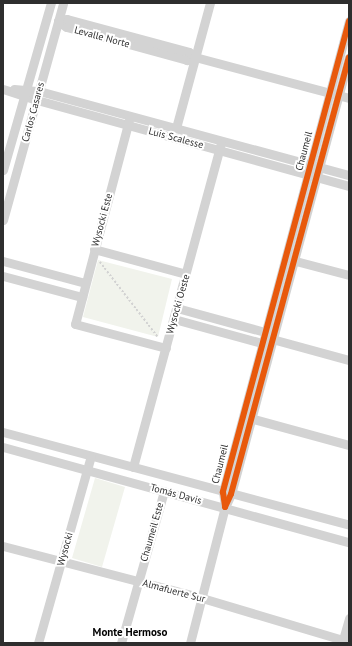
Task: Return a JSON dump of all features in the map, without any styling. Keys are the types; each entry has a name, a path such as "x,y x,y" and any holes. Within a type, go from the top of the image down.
{"street":[{"name":"Carlos Casares","path":"3,170 51,3"},
{"name":"Carlos Casares","path":"3,220 37,100 62,3"},
{"path":"176,128 210,3"},
{"name":"Levalle Norte","path":"58,21 67,19 75,21 189,52 195,57 349,98"},
{"name":"Chaumeil","path":"227,493 252,418 272,339 310,165 349,22"},
{"name":"Chaumeil","path":"190,643 225,507 243,416 262,343 317,178 349,58"},
{"name":"Luis Scalesse","path":"3,88 25,94 37,100 129,121 221,146 320,167 349,175"},
{"name":"Luis Scalesse","path":"25,94 39,91 129,121 176,128 221,146 317,178 349,186"},
{"name":"Wysocki Este","path":"129,121 75,324 166,348"},
{"name":"Wysocki Oeste","path":"133,467 221,146"},
{"path":"94,249 186,274"},
{"path":"290,259 349,274"},
{"path":"3,261 85,283"},
{"path":"3,276 82,297"},
{"path":"177,308 265,332 272,339 349,360"},
{"path":"174,319 262,343 272,339"},
{"path":"243,416 349,445"},
{"name":"Tomás Davis","path":"3,432 349,525"},
{"name":"Tomás Davis","path":"3,447 349,542"},
{"name":"Wysocki","path":"38,643 91,456"},
{"name":"Chaumeil Este","path":"120,643 164,491"},
{"name":"Almafuerte Sur","path":"3,546 202,598 343,641"},
{"path":"343,641 349,618"}],"path":[{"path":"98,260 158,337"}],"shaded area":[{"path":"98,260 172,279 158,337 83,317"},
{"path":"95,478 125,487 102,567 72,558"}],"cycle path":[{"path":"349,21 223,492 225,507 231,494 349,58"}],"district":[{"name":"Monte Hermoso","path":"130,632"}]}
